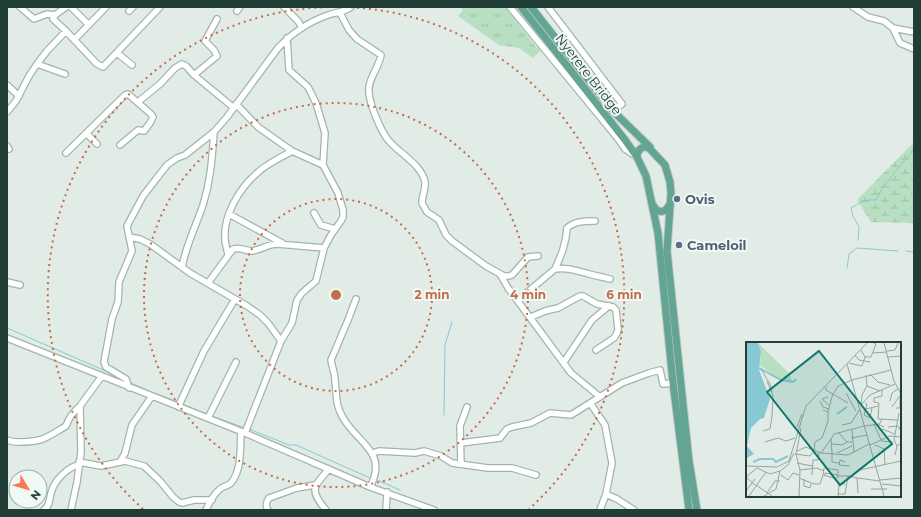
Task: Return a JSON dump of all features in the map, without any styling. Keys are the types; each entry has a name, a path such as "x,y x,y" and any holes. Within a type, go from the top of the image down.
{"main road":[{"name":"Nyerere Bridge","path":"521,7 625,140 637,157 646,176 658,233 673,383 689,510"},
{"name":"Nyerere Bridge","path":"531,7 613,111 652,149 662,162 668,174 671,187 667,251 688,453 697,510"},
{"path":"637,157 637,152 641,148 647,147 652,149"},
{"path":"653,204 656,210 661,212 668,208 670,202"}],"street":[{"path":"20,7 34,19 47,14 55,16"},
{"path":"66,7 53,19 97,64 103,67 160,7"},
{"path":"71,7 89,25"},
{"path":"74,40 106,7"},
{"path":"284,7 298,21 302,28"},
{"path":"332,14 334,7"},
{"path":"129,388 126,379 106,367 104,362 112,319 118,302 119,282 132,252 127,229 128,224 143,196 167,165 177,158 185,155 214,132 287,38 312,21 332,14 340,13 351,7"},
{"path":"510,7 625,149 637,157"},
{"path":"548,7 622,104 613,111"},
{"path":"853,7 868,17 884,21 893,28 914,32"},
{"path":"340,13 349,30 357,39 381,55 368,92 376,117 388,140 411,161 423,176 425,183 422,203 423,206 439,220 446,235 486,266 500,274 508,276 518,269 528,257 538,256"},
{"path":"194,75 217,56 214,50 205,41 217,19"},
{"path":"893,28 900,43 914,49"},
{"path":"7,112 19,96 37,64 66,31"},
{"path":"206,510 220,489 232,482 237,472 243,432 281,341 292,323 297,300 316,281 324,248 343,217 343,210 338,193 323,166 323,126 316,102 308,87 289,70 287,38"},
{"path":"117,53 132,65"},
{"path":"37,64 65,74"},
{"path":"138,102 160,84 180,64 186,66 194,75 235,106 258,127 292,151 323,166"},
{"path":"7,85 19,96"},
{"path":"66,153 125,94 128,94 152,116 150,123 144,130 138,130 120,145"},
{"path":"182,266 210,180 214,132"},
{"path":"86,133 97,144"},
{"path":"228,254 225,239 226,222 234,202 244,187 256,174 292,151"},
{"path":"314,213 321,225 335,229"},
{"path":"229,214 283,244"},
{"path":"555,270 563,252 567,228 570,225 580,222 595,221"},
{"path":"129,237 140,239 150,244 208,283 260,315 281,341"},
{"path":"208,283 228,254 236,248 252,251 270,244 324,248"},
{"path":"518,300 555,270 561,268 573,269 610,279"},
{"path":"500,274 508,288 572,373 600,397"},
{"path":"7,282 20,285"},
{"path":"531,317 545,311 558,308 580,296 584,296 597,304 609,306 616,310 618,333 614,338 596,350"},
{"path":"180,407 180,403 196,368 235,299"},
{"path":"356,299 332,357 332,365 335,379 336,400 341,414 358,437 373,453 376,462 376,471 370,487"},
{"path":"564,362 592,320 609,306"},
{"path":"7,339 243,432 370,487 388,492 434,510"},
{"path":"208,418 236,362"},
{"path":"461,443 500,438 507,429 531,423 550,413 571,415 622,383 649,372 660,370 663,384 673,383"},
{"path":"8,442 30,442 44,440 66,426 71,414 80,406 102,376"},
{"path":"120,462 125,453 132,425 152,396"},
{"path":"590,403 605,425 610,444 612,464 606,494 600,510"},
{"path":"71,510 77,482 81,442 80,406"},
{"path":"461,464 460,426 467,407"},
{"path":"373,453 379,451 424,451 441,456 452,463 488,468 512,468 536,475"},
{"path":"44,510 47,507 52,490 57,482 68,469 79,464 101,466 125,462 144,466 179,502 212,500"},
{"path":"268,510 266,507 266,502 269,498 298,488 315,485 329,469"},
{"path":"315,485 315,491 319,501 326,510"},
{"path":"386,510 388,492"},
{"path":"606,494 617,498 634,510"}],"green space":[{"path":"460,7 506,7 536,47 541,50 533,58 519,48 499,45 458,16 463,10"},
{"path":"914,142 914,223 871,222 857,200"}],"waterway":[{"path":"858,240 859,227 853,216 851,208 857,204 869,200 876,200 883,187 914,149"},
{"path":"847,268 849,254 857,248 898,251"},
{"path":"906,251 914,252"},
{"path":"444,415 445,345 452,322"},
{"path":"7,328 117,376"},
{"path":"129,382 178,402"},
{"path":"182,404 207,414"},
{"path":"212,416 245,428"},
{"path":"249,429 289,445 296,445 370,478"},
{"path":"375,479 400,490"}],"place":[{"name":"Ovis","path":"677,199"},
{"name":"Cameloil","path":"679,245"}]}
